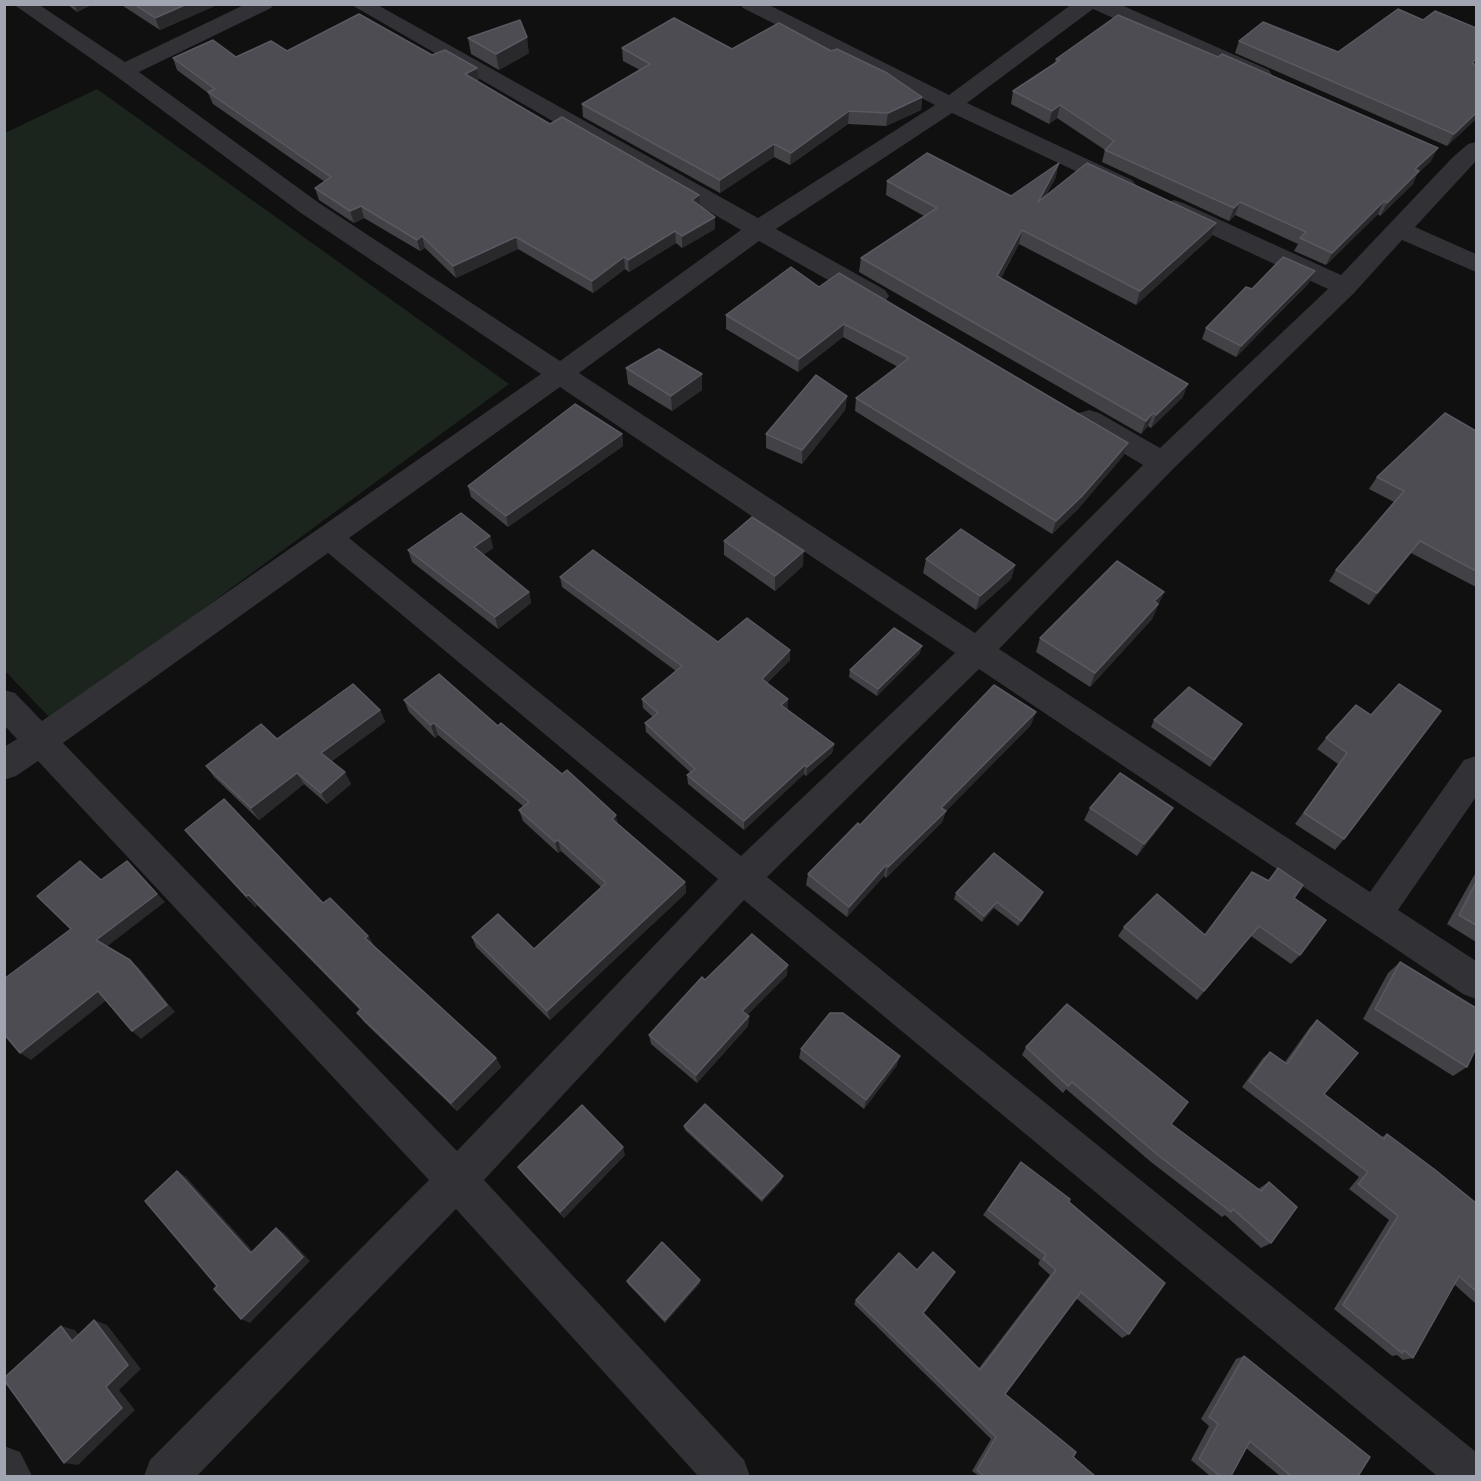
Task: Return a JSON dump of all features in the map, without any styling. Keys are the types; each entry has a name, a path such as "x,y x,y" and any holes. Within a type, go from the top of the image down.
{"street":[{"path":"23,4 124,71 310,208 1476,982"},
{"path":"124,71 264,4"},
{"path":"360,4 760,228 894,306"},
{"path":"750,4 951,104 1345,287"},
{"path":"4,766 560,374 760,228 951,104 1086,4"},
{"path":"1100,4 1286,86"},
{"path":"166,1476 457,1180 742,878 977,651 1162,463 1401,230 1458,155"},
{"path":"1401,230 1476,264"},
{"path":"1069,409 1162,463"},
{"path":"329,538 1471,1476"},
{"path":"4,703 457,1180 728,1476"},
{"path":"1375,914 1476,770"},
{"path":"4,1468 10,1476"}],"shaded area":[{"path":"97,89 509,384 52,720 5,671 5,133"}],"building":[{"path":"134,4 187,4 155,18"},
{"path":"1398,9 1423,20 1435,11 1476,28 1476,59 1472,63 1476,65 1476,113 1454,134 1239,41 1263,22 1338,52"},
{"path":"359,14 432,55 445,50 477,68 465,74 550,124 562,117 699,195 692,200 715,217 682,236 675,231 628,260 624,257 592,281 516,237 453,266 422,236 417,240 361,206 350,211 315,188 331,177 208,92 215,89 173,58 213,40 236,57 271,41 287,51"},
{"path":"1118,15 1218,57 1222,54 1438,148 1415,169 1419,171 1387,203 1384,201 1332,253 1300,238 1306,232 1240,202 1234,208 1105,150 1114,141 1060,105 1052,111 1013,91 1060,60 1056,59"},
{"path":"674,18 732,49 779,23 831,51 837,49 887,73 922,97 888,113 849,111 791,153 774,144 720,180 582,104 650,64 622,48"},
{"path":"520,20 527,37 496,54 468,38"},
{"path":"927,153 1011,196 1059,163 1038,202 1087,163 1216,223 1140,291 1022,230 997,276 1188,384 1156,415 1153,413 1146,421 861,258 937,208 887,181"},
{"path":"1283,257 1315,271 1241,346 1206,328 1246,287 1252,289"},
{"path":"791,267 819,287 839,273 1128,443 1082,496 1056,521 856,398 909,358 844,324 799,359 726,315"},
{"path":"659,349 702,374 671,396 626,368"},
{"path":"816,375 847,396 802,450 766,434"},
{"path":"575,404 622,434 506,516 468,486"},
{"path":"1445,413 1476,431 1476,571 1420,541 1377,593 1336,570 1404,491 1377,477"},
{"path":"461,513 490,536 474,547 529,592 495,617 408,550"},
{"path":"752,517 804,551 775,576 724,541"},
{"path":"961,529 1015,565 980,596 926,559"},
{"path":"593,550 718,642 747,618 790,650 762,679 788,699 781,705 834,744 807,767 805,765 744,821 687,775 695,769 645,723 658,713 642,699 682,666 560,577"},
{"path":"1117,561 1164,592 1154,601 1158,604 1095,673 1040,638"},
{"path":"894,628 922,646 878,689 850,670"},
{"path":"439,674 498,726 501,723 562,774 567,770 616,815 612,819 685,882 547,1011 472,937 498,914 534,949 606,883 558,840 555,842 519,810 529,802 434,723 431,725 404,700"},
{"path":"353,684 380,710 321,753 345,772 321,793 297,773 251,808 206,766 261,724 277,739"},
{"path":"1399,684 1441,711 1344,839 1304,813 1347,753 1326,738 1356,705 1371,715"},
{"path":"994,685 1036,712 941,808 946,811 888,867 886,865 849,907 808,874 858,823 860,825"},
{"path":"1189,687 1242,724 1214,760 1154,720"},
{"path":"1120,773 1173,808 1144,844 1090,808"},
{"path":"224,799 323,903 330,898 368,936 365,938 496,1058 451,1103 357,1013 361,1009 249,895 246,896 185,830"},
{"path":"994,853 1043,892 1021,921 997,902 984,916 956,893"},
{"path":"80,861 101,880 127,861 157,894 96,940 130,960 167,1005 132,1031 98,991 20,1053 4,1034 4,979 71,929 37,896"},
{"path":"1278,868 1303,885 1294,898 1326,920 1300,955 1259,926 1204,991 1124,927 1157,894 1205,935 1252,872 1269,881"},
{"path":"1476,882 1476,925 1459,915"},
{"path":"752,934 788,965 742,1011 749,1016 696,1075 649,1035 702,977 705,980"},
{"path":"1400,962 1476,1008 1476,1048 1467,1067 1375,1009"},
{"path":"1067,1004 1188,1102 1171,1124 1261,1191 1269,1182 1297,1207 1271,1243 1233,1209 1231,1212 1158,1155 1072,1082 1068,1086 1026,1047"},
{"path":"830,1013 843,1013 900,1056 866,1100 801,1049"},
{"path":"1317,1020 1358,1053 1324,1094 1384,1139 1387,1134 1476,1203 1476,1291 1459,1276 1413,1358 1404,1350 1402,1353 1343,1305 1398,1216 1358,1184 1368,1172 1249,1081 1270,1052 1287,1064"},
{"path":"705,1104 783,1176 762,1199 684,1126"},
{"path":"582,1105 623,1147 560,1212 518,1167"},
{"path":"1021,1162 1070,1199 1069,1202 1165,1283 1129,1334 1081,1292 1005,1394 1076,1452 1073,1457 1095,1476 984,1476 977,1470 996,1437 856,1300 899,1253 917,1270 933,1252 955,1272 923,1313 980,1370 1056,1270 1043,1259 1046,1255 988,1210"},
{"path":"177,1171 251,1253 276,1228 303,1257 241,1319 214,1289 217,1286 145,1201"},
{"path":"662,1242 700,1280 665,1320 627,1281"},
{"path":"94,1320 128,1365 106,1387 122,1408 64,1463 4,1378 61,1326 72,1341"},
{"path":"1244,1356 1370,1457 1358,1476 1291,1476 1250,1441 1231,1476 1220,1476 1199,1459 1218,1424 1209,1417"}]}
